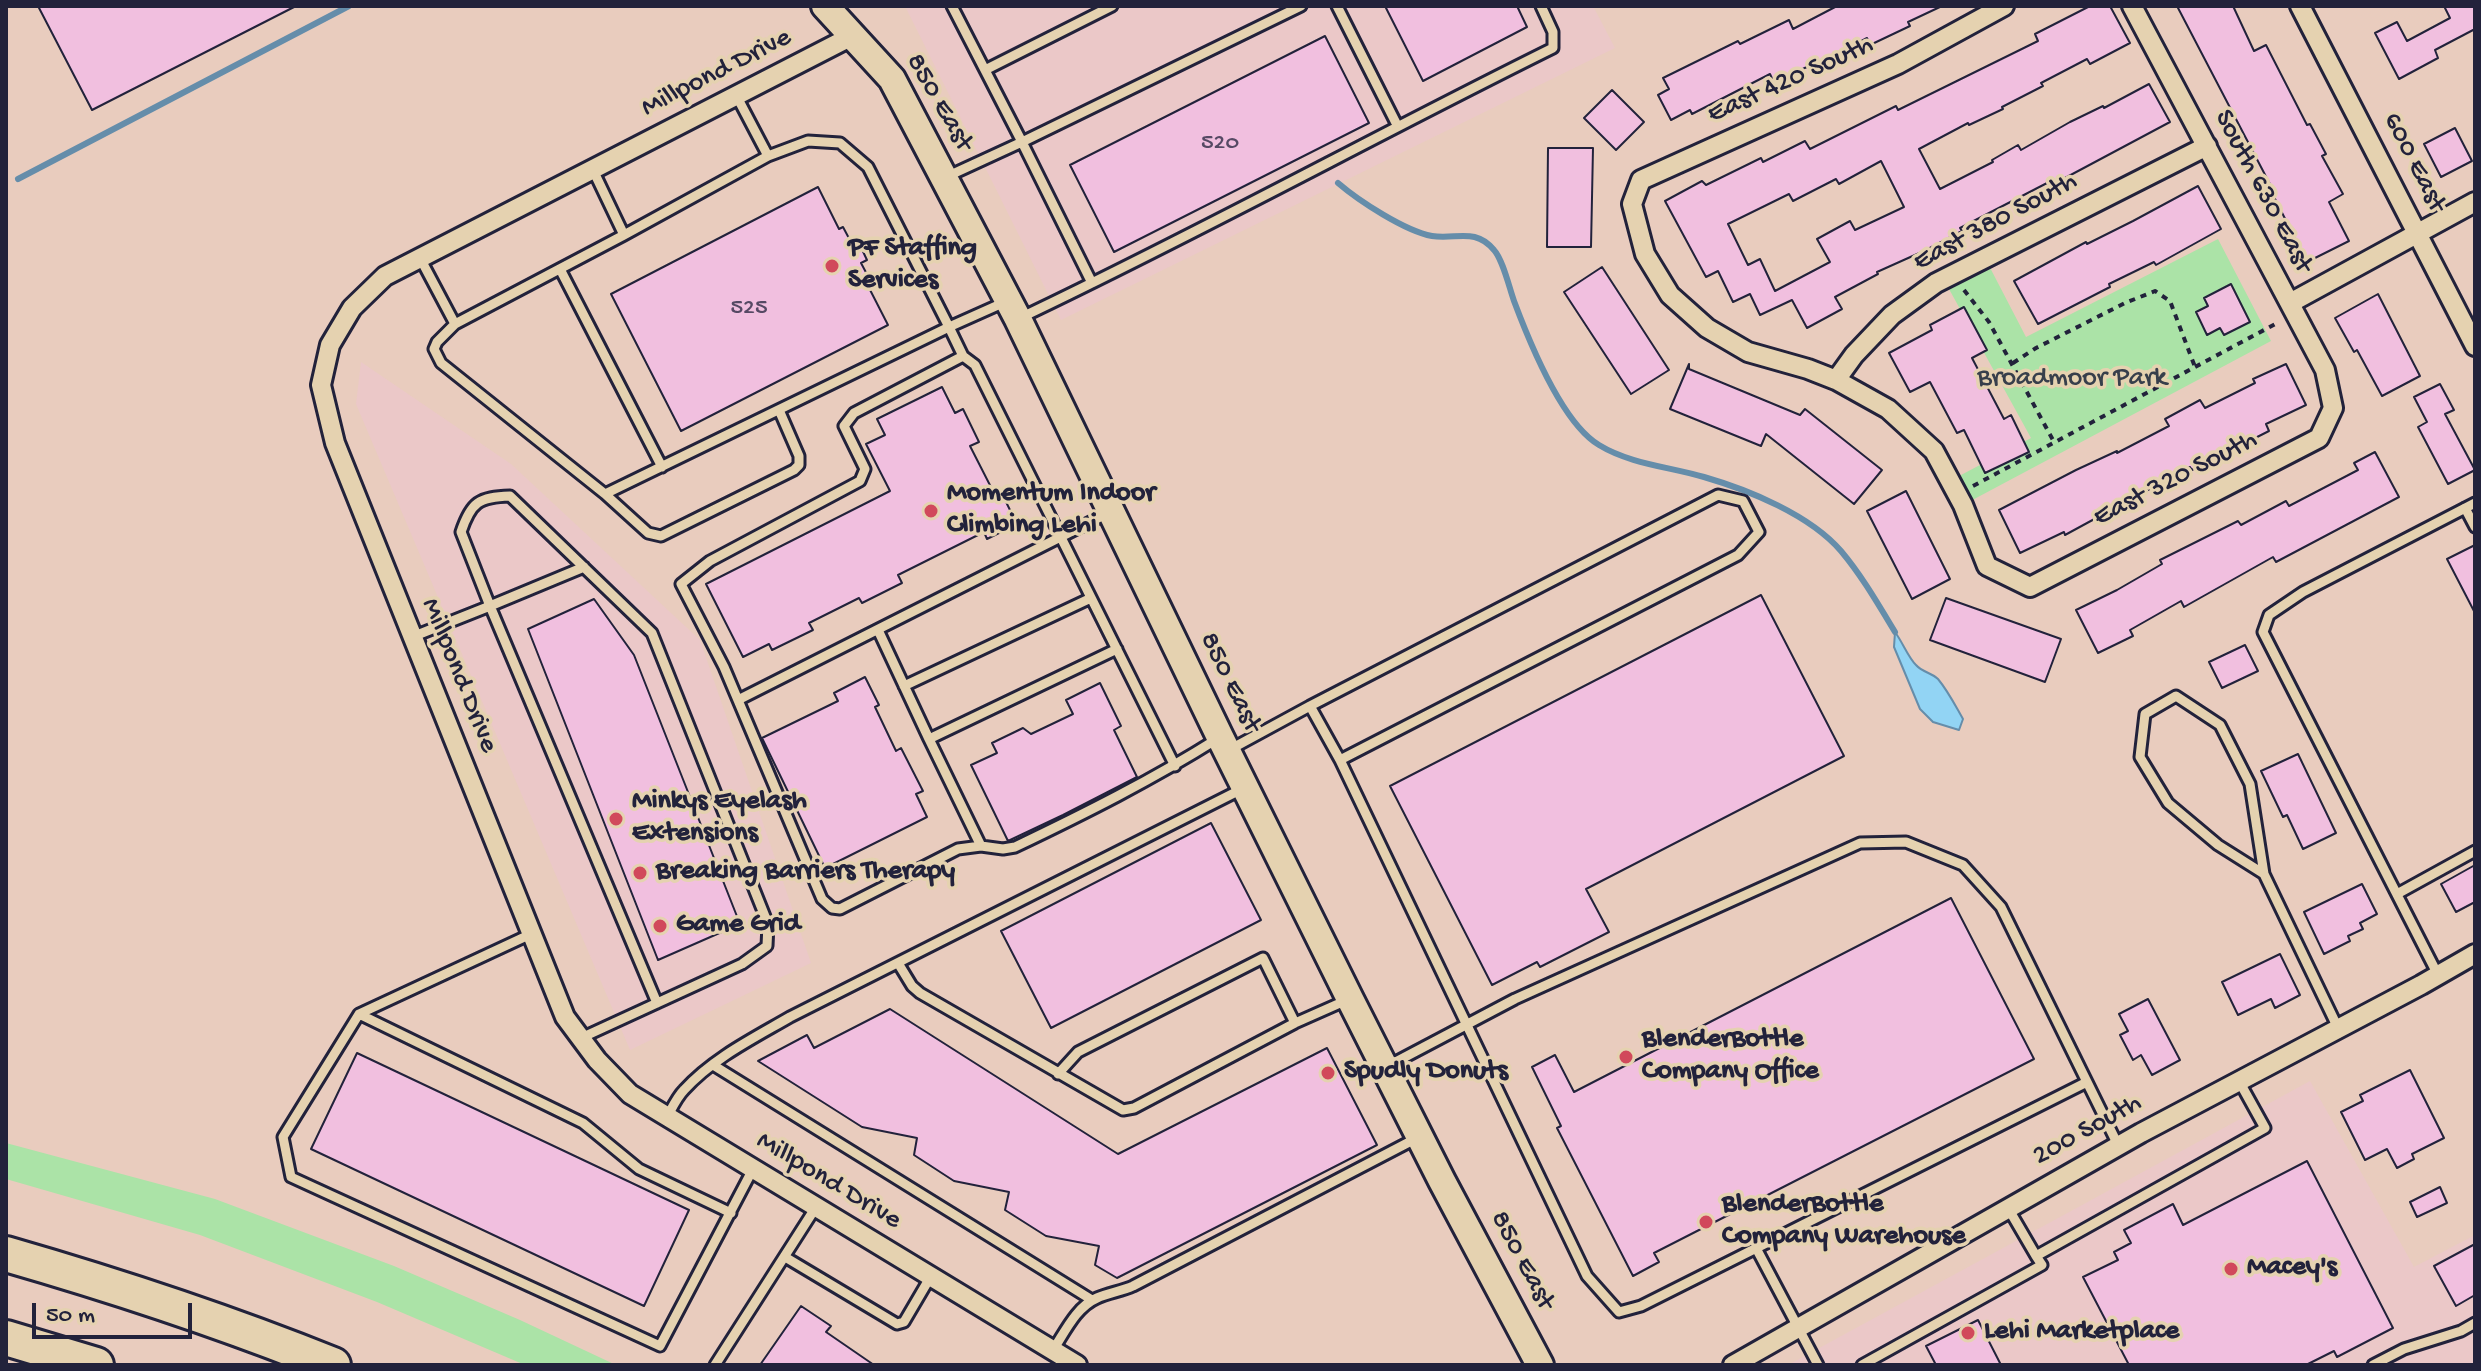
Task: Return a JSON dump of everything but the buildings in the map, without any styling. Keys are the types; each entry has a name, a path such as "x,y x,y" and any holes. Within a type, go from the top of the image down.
{"highway":[{"path":"6,1254 176,1307 333,1365"},
{"path":"6,1338 96,1365"}],"main road":[{"name":"850 East","path":"825,6 892,79 1013,309 1350,999 1540,1365"}],"street":[{"name":"East 420 South","path":"1836,380 1748,352 1707,328 1670,295 1645,254 1632,204 1641,180 1898,64 2004,6"},
{"name":"South 630 East","path":"2132,6 2325,370 2333,408"},
{"name":"600 East","path":"2303,7 2475,346"},
{"name":"Millpond Drive","path":"854,35 385,276 352,308 330,345 321,385 335,443 531,934 565,1017 597,1060 630,1094 1077,1365"},
{"name":"East 380 South","path":"1836,380 1854,355 1892,315 1936,283 2207,146"},
{"path":"2293,308 2475,202"},
{"path":"1836,380 1888,409 1934,451 1957,494"},
{"name":"East 320 South","path":"1957,494 1987,566 2030,587 2319,438 2333,408"},
{"name":"200 South","path":"1733,1365 2118,1145 2475,954"}],"lane":[{"path":"952,6 1092,283"},
{"path":"985,70 1112,6"},
{"path":"944,178 1301,6"},
{"path":"1337,6 1397,125"},
{"path":"605,494 949,327 1092,283 1553,48 1553,32 1541,6"},
{"path":"736,95 768,156"},
{"path":"779,410 799,456 799,465 661,536 648,533 605,494 441,363 434,349 455,324 768,156 808,141 840,143 868,167 963,356 975,365 1175,766"},
{"path":"592,169 624,235"},
{"path":"420,258 455,324"},
{"path":"560,269 662,467"},
{"path":"963,356 854,413 844,426 865,469 860,481 710,561 681,584 724,667 822,899 832,908 840,909 958,849 1015,847 1175,766 1310,706 1718,495 1743,501 1759,532 1738,555 1340,760"},
{"path":"581,1038 742,964 767,946 768,924 652,633 510,496 487,497 467,512 461,532 657,1003"},
{"path":"2438,975 2263,632 2269,615 2303,592 2475,503"},
{"path":"2465,508 2475,527"},
{"path":"738,700 1111,511"},
{"path":"412,637 584,567"},
{"path":"904,686 1091,598"},
{"path":"878,630 981,846"},
{"path":"929,739 1117,649"},
{"path":"2264,874 2218,845 2168,803 2140,757 2145,714 2176,696 2220,725 2250,784 2264,874 2338,1028"},
{"path":"1310,706 1340,760 1587,1276 1619,1312 1641,1306 2087,1082"},
{"path":"667,1117 683,1091 713,1065 790,1017 1245,788"},
{"path":"1385,1067 1515,999 1860,843 1906,842 1963,865 2001,907 2118,1145"},
{"path":"2397,894 2475,851"},
{"path":"531,934 359,1014 283,1137 291,1177 660,1346 753,1169"},
{"path":"1058,1074 1078,1052 1263,958 1295,1023"},
{"path":"898,963 920,993 1123,1110 1146,1102 1295,1023 1350,999"},
{"path":"359,1014 583,1123 639,1169 731,1213"},
{"path":"713,1065 1092,1300"},
{"path":"2036,1256 2265,1128 2239,1081"},
{"path":"1053,1350 1073,1319 1092,1300 1133,1286 1420,1137"},
{"path":"715,1365 816,1207"},
{"path":"1862,1365 2042,1265 2008,1208"},
{"path":"1756,1248 1818,1365"},
{"path":"785,1257 897,1324 904,1322 931,1276"},
{"path":"2373,1365 2404,1349 2461,1331 2475,1323"}],"path":[{"path":"1955,273 1966,295 1989,322 2054,442"},
{"path":"2013,363 2036,348 2155,291 2170,301 2195,367"},
{"path":"1957,494 2195,367 2293,308"}],"shaded area":[{"path":"905,6 1593,6 1615,48 1061,320"},
{"path":"361,362 511,464 700,640 811,963 630,1050 356,404"},
{"path":"2310,1081 2414,1267 2475,1235 2475,1365 1788,1365"}],"green space":[{"name":"Broadmoor Park","path":"2218,239 2271,341 1963,505 1961,475 2031,438 1949,289 1985,258 2026,337"},
{"path":"6,1143 215,1199 394,1266 616,1365 525,1365 377,1302 200,1235 6,1179"}],"water":[{"path":"1895,632 1916,665 1936,677 1945,688 1963,719 1959,730 1933,722 1920,709 1894,647"}],"waterway":[{"path":"18,179 349,6"},
{"path":"1338,183 1396,222 1421,233 1441,237 1472,237 1487,243 1500,260 1520,318 1548,380 1585,434 1624,457 1722,482 1796,515 1841,551 1895,632"}],"place":[{"name":"PF Staffing Services","path":"832,266"},
{"name":"Momentum Indoor Climbing Lehi","path":"931,511"},
{"name":"Minkys Eyelash Extensions","path":"616,819"},
{"name":"Breaking Barriers Therapy","path":"640,873"},
{"name":"Game Grid","path":"660,926"},
{"name":"BlenderBottle Company Office","path":"1626,1057"},
{"name":"Spudly Donuts","path":"1328,1073"},
{"name":"BlenderBottle Company Warehouse","path":"1706,1222"},
{"name":"Macey's","path":"2231,1269"},
{"name":"Lehi Marketplace","path":"1968,1333"}]}
